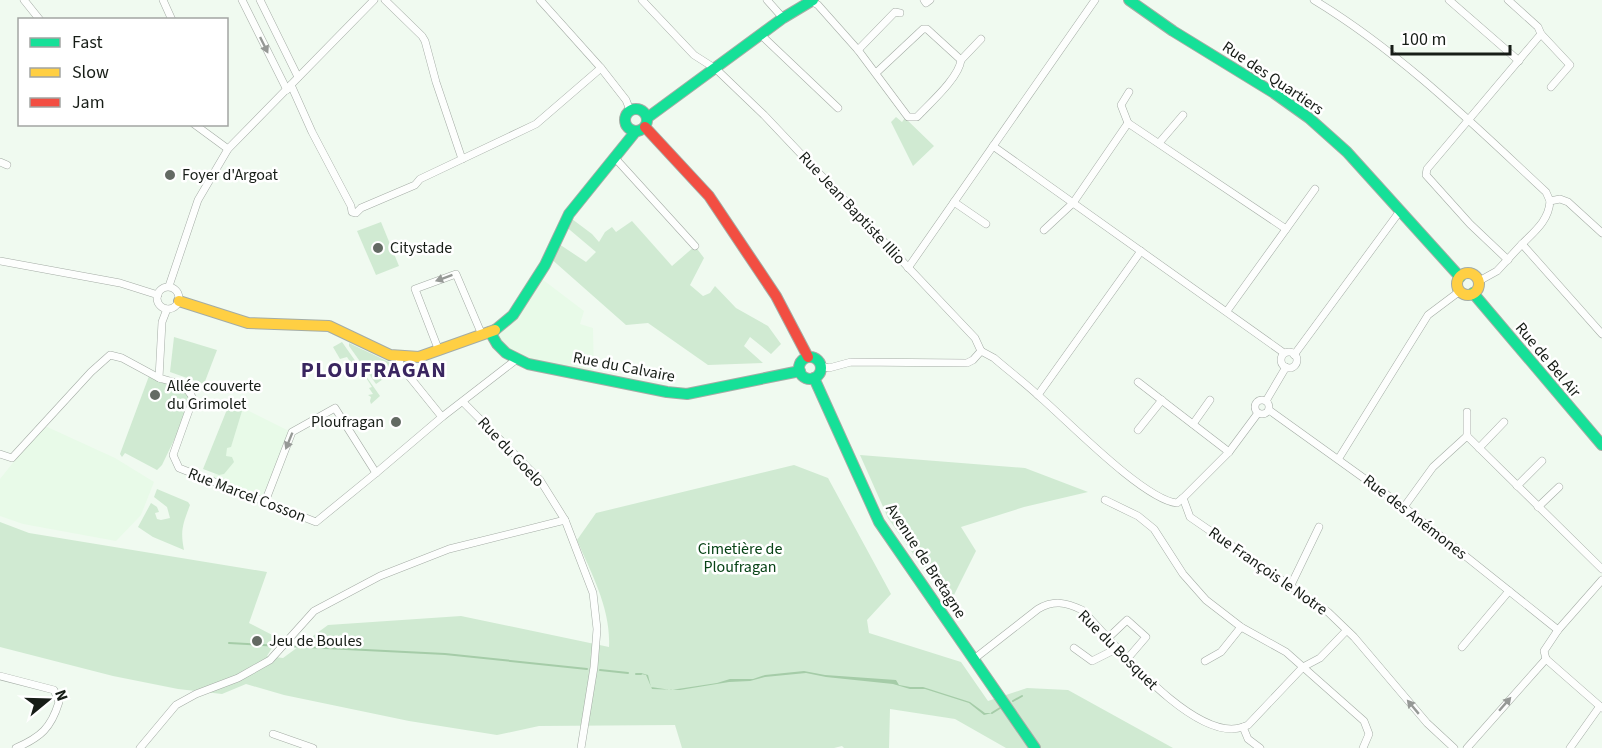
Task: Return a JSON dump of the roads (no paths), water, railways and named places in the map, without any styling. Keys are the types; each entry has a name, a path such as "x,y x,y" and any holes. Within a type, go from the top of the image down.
{"street":[{"path":"24,0 38,18"},
{"path":"163,0 171,18"},
{"path":"242,0 355,210 414,185 420,179 536,124 601,68"},
{"path":"260,0 298,77"},
{"path":"179,301 173,308 167,309 160,305 158,294 168,286 198,200 228,149 374,0"},
{"path":"385,0 425,41 462,159"},
{"path":"540,0 601,68 626,100 630,110"},
{"name":"Rue Jean Baptiste Illio","path":"642,0 694,55 716,69 764,116 978,341 981,351"},
{"path":"767,0 783,18"},
{"path":"179,301 248,323 329,326 390,355 419,357 439,351 497,329 513,315 545,265 569,214 643,125 760,34 812,0 858,50 908,117 917,117 941,92 960,66 961,60 981,39"},
{"path":"924,0 926,3 930,0"},
{"path":"908,267 1095,0"},
{"name":"Rue des Quartiers","path":"1129,0 1173,31 1274,93 1309,118 1347,152 1460,277"},
{"path":"1314,0 1343,17 1382,45 1468,119 1546,192 1550,201 1546,219 1497,271 1479,280"},
{"path":"1449,0 1519,61"},
{"path":"1508,0 1538,27 1541,34 1570,65 1551,87"},
{"path":"858,50 895,12 900,13"},
{"path":"876,74 923,29 927,28 961,60"},
{"path":"760,34 838,108"},
{"path":"1508,260 1470,225 1426,175 1426,169 1541,34"},
{"path":"1129,92 1121,105 1128,123 1286,229"},
{"path":"630,110 641,110 643,125 709,196 732,229 776,296 808,357 818,360 821,366 814,378 807,378 800,371 800,364 808,357"},
{"path":"630,110 625,123 629,129 643,125"},
{"path":"1159,143 1183,115"},
{"path":"1044,230 1073,202 1128,123"},
{"path":"197,126 228,149"},
{"path":"993,146 1284,353 1294,354"},
{"path":"615,158 694,246"},
{"path":"1227,311 1315,189"},
{"path":"1550,201 1560,199 1568,202 1602,233"},
{"path":"954,202 986,224"},
{"path":"1294,354 1400,211"},
{"path":"1522,244 1602,334"},
{"path":"1038,395 1141,251"},
{"path":"0,261 120,283 158,294"},
{"path":"1465,273 1472,273 1479,280 1478,288 1473,293 1466,294 1457,286 1460,277 1465,273"},
{"path":"439,351 415,289 452,275 456,274 486,334"},
{"path":"168,286 177,291 179,301"},
{"path":"1339,458 1428,315 1460,291"},
{"name":"Rue de Bel Air","path":"1473,293 1602,446"},
{"path":"159,378 162,322 167,309"},
{"name":"Rue du Calvaire","path":"486,334 508,356 528,364 667,392 687,394 800,371"},
{"path":"821,366 829,368 851,362 968,363 981,351 992,356 1150,493 1167,502 1177,503 1184,498 1229,452 1258,413"},
{"path":"1284,353 1281,361 1286,367"},
{"path":"1258,413 1263,414 1269,410 1266,401 1286,367 1295,365 1294,354"},
{"name":"Rue Marcel Cosson","path":"0,454 12,458 91,372 110,356 122,358 159,378 189,390 193,399 172,455 179,468 316,522 376,473"},
{"path":"399,356 400,364 442,417"},
{"path":"265,502 292,432 335,408 376,473 442,417 517,359"},
{"name":"Avenue de Bretagne","path":"814,378 879,522 1035,748"},
{"path":"1138,382 1229,452"},
{"path":"1138,430 1162,400"},
{"path":"1192,424 1210,400"},
{"path":"1258,413 1255,408 1256,402 1266,401"},
{"name":"Rue du Goelo","path":"464,402 540,480 565,520 593,593 597,629 594,667 581,748"},
{"name":"Rue des Anémones","path":"1269,410 1339,458 1404,507 1558,630"},
{"path":"1467,412 1467,436 1602,569"},
{"path":"1479,448 1504,422"},
{"path":"1404,507 1433,467 1467,436"},
{"path":"1517,486 1542,461"},
{"path":"1538,507 1559,487"},
{"name":"Rue François le Notre","path":"1184,498 1190,517 1328,612 1354,637 1427,723 1454,748"},
{"path":"1105,500 1138,516 1154,529 1183,574 1206,600 1241,627 1286,652 1364,722 1369,734 1363,748"},
{"path":"140,748 176,705 196,694 238,678 270,660 314,611 380,576 450,549 565,520"},
{"path":"1291,585 1319,527"},
{"path":"1570,748 1601,707 1546,659 1544,651 1558,630 1602,580"},
{"path":"1596,588 1602,593"},
{"path":"1462,647 1509,591"},
{"name":"Rue du Bosquet","path":"974,659 1038,609 1050,603 1066,603 1082,610 1159,692 1206,724 1232,731 1243,727"},
{"path":"1108,638 1126,620 1146,637 1128,658"},
{"path":"1205,661 1221,652 1241,627"},
{"path":"1260,748 1248,739 1243,727 1248,725 1303,667 1320,658 1347,631"},
{"path":"1074,648 1092,661 1118,648"},
{"path":"1467,748 1546,659"},
{"path":"0,676 54,690 59,702 54,718 43,733 16,748"},
{"path":"273,734 313,748"}],"waterway":[{"path":"229,643 280,646"},
{"path":"286,646 445,654 587,669"},
{"path":"600,670 628,673"},
{"path":"636,674 641,674"},
{"path":"1013,701 1022,696"},
{"path":"992,713 1000,708"}],"place":[{"name":"Foyer d'Argoat","path":"170,175"},
{"name":"Citystade","path":"378,248"},
{"name":"Allée couverte du Grimolet","path":"155,395"},
{"name":"Ploufragan","path":"396,422"},
{"name":"Jeu de Boules","path":"257,641"}],"district":[{"name":"PLOUFRAGAN","path":"374,370"}],"park label":[{"name":"Cimetière de Ploufragan","path":"740,558"}]}
